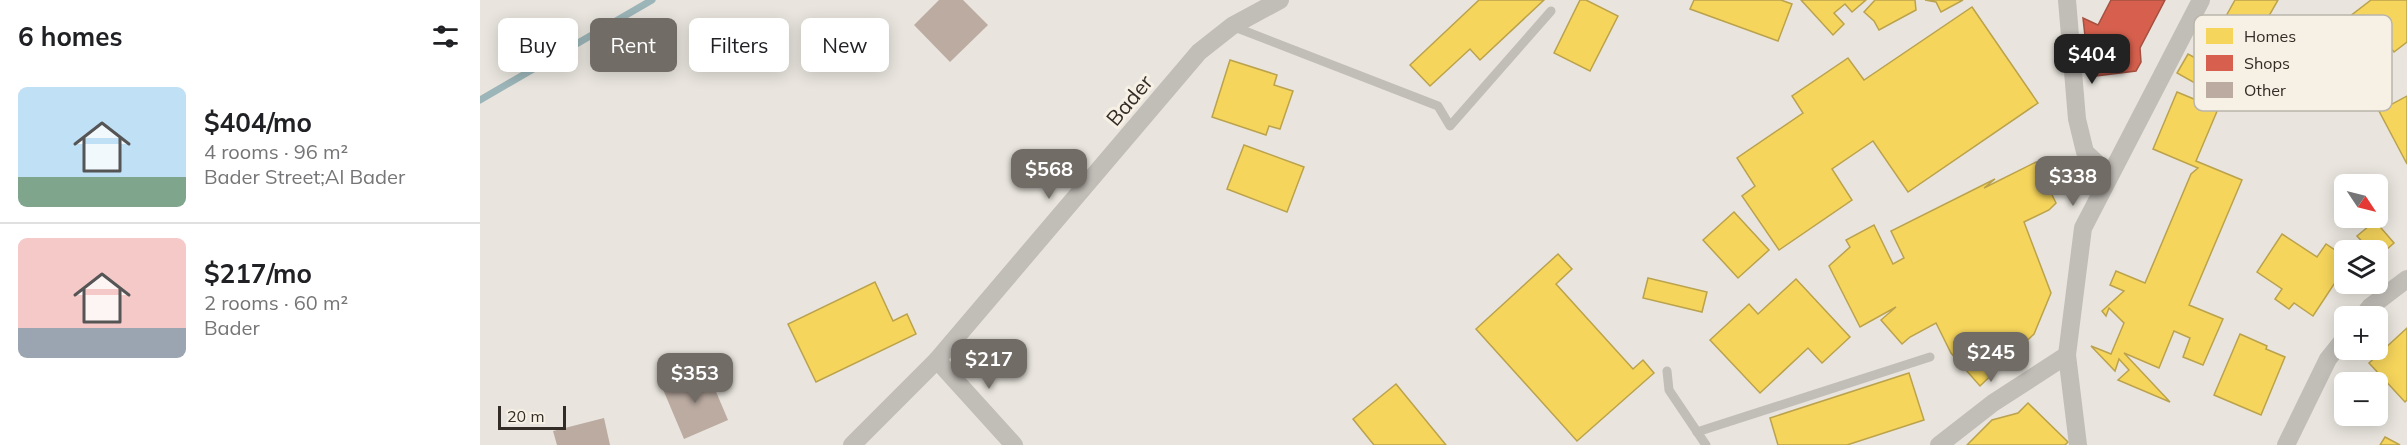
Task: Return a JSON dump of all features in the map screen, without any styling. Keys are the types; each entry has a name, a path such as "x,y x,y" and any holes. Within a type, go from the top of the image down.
{"street":[{"name":"Bader","path":"852,445 937,360 1199,52 1232,26 1280,0"},
{"path":"2067,0 2077,118 2085,152 2109,175"},
{"path":"2078,445 2067,355 2083,228 2201,0"},
{"path":"2371,306 2407,279"},
{"path":"2286,445 2328,359 2334,352"},
{"path":"1939,445 1993,403 2067,355"},
{"path":"937,360 1014,445"}],"lane":[{"path":"1232,26 1438,106 1450,126 1551,11"},
{"path":"1697,432 1930,357"},
{"path":"1667,371 1669,390 1706,445"}],"building: Homes":[{"path":"1479,0 1544,0 1480,60 1470,49 1430,86 1410,65"},
{"path":"1580,0 1586,0 1618,16 1590,71 1554,53"},
{"path":"1694,0 1781,0 1792,4 1778,41 1690,9"},
{"path":"1801,0 1866,0 1852,12 1845,4 1834,13 1844,24 1833,35"},
{"path":"1875,0 1915,0 1916,10 1879,30 1874,21 1864,12"},
{"path":"1925,0 1963,0 1941,12 1936,2"},
{"path":"2235,0 2278,0 2270,15 2227,15"},
{"path":"2371,0 2407,0 2407,42 2394,52 2392,49 2392,15 2352,15"},
{"path":"1972,7 2038,103 1908,192 1873,141 1832,169 1852,200 1779,250 1742,196 1755,186 1737,158 1803,113 1792,96 1848,58 1864,80"},
{"path":"2188,54 2194,57 2194,83 2177,73"},
{"path":"1230,60 1277,75 1274,85 1293,91 1280,129 1269,126 1266,135 1212,117"},
{"path":"2177,92 2194,99 2194,111 2217,111 2196,161 2242,180 2189,305 2223,319 2203,365 2183,357 2190,338 2174,331 2159,368 2124,353 2170,402 2118,380 2129,370 2119,359 2115,371 2091,346 2111,354 2124,323 2109,308 2106,316 2102,311 2124,291 2110,285 2116,271 2145,283 2191,174 2198,168 2153,149"},
{"path":"2407,96 2407,164 2379,111 2392,111 2392,104"},
{"path":"1244,145 1304,167 1287,212 1227,189"},
{"path":"2036,162 2056,203 2049,210 2024,222 2051,293 2034,334 1980,386 1951,353 1936,323 1902,344 1881,320 1896,307 1860,327 1829,266 1850,247 1846,240 1874,225 1893,264 1904,258 1891,231 1995,179 1984,188"},
{"path":"1734,212 1769,250 1738,278 1703,240"},
{"path":"2367,228 2381,228 2394,243 2388,248 2388,240 2361,240 2357,236"},
{"path":"2282,234 2317,257 2326,244 2334,249 2334,284 2313,316 2294,303 2289,309 2275,299 2282,289 2257,272"},
{"path":"1558,254 1572,269 1556,284 1633,369 1643,360 1654,373 1577,441 1476,329"},
{"path":"1648,278 1707,292 1702,312 1643,298"},
{"path":"1796,279 1850,337 1822,363 1808,348 1760,393 1710,340 1749,304 1758,314"},
{"path":"875,282 893,321 907,314 916,334 816,382 788,324"},
{"path":"2407,328 2407,400 2405,402 2388,384 2388,372 2377,372 2369,363 2372,360 2388,360 2388,346"},
{"path":"2240,334 2285,357 2261,415 2214,395"},
{"path":"1909,373 1924,420 1847,445 1778,445 1770,418"},
{"path":"1396,384 1446,445 1374,445 1353,419"},
{"path":"2028,403 2068,442 2065,445 1967,445 1992,420 2018,413"},
{"path":"2385,437 2400,445 2380,445"}],"building: Shops":[{"path":"2111,0 2165,0 2140,48 2141,62 2136,71 2096,76 2089,72 2083,18 2098,25"}],"building: Other":[{"path":"939,0 963,0 988,25 950,62 914,25"},
{"path":"706,368 728,420 684,439 662,387"},
{"path":"604,418 610,445 557,445 553,431"}],"waterway":[{"path":"480,100 652,0"}]}
